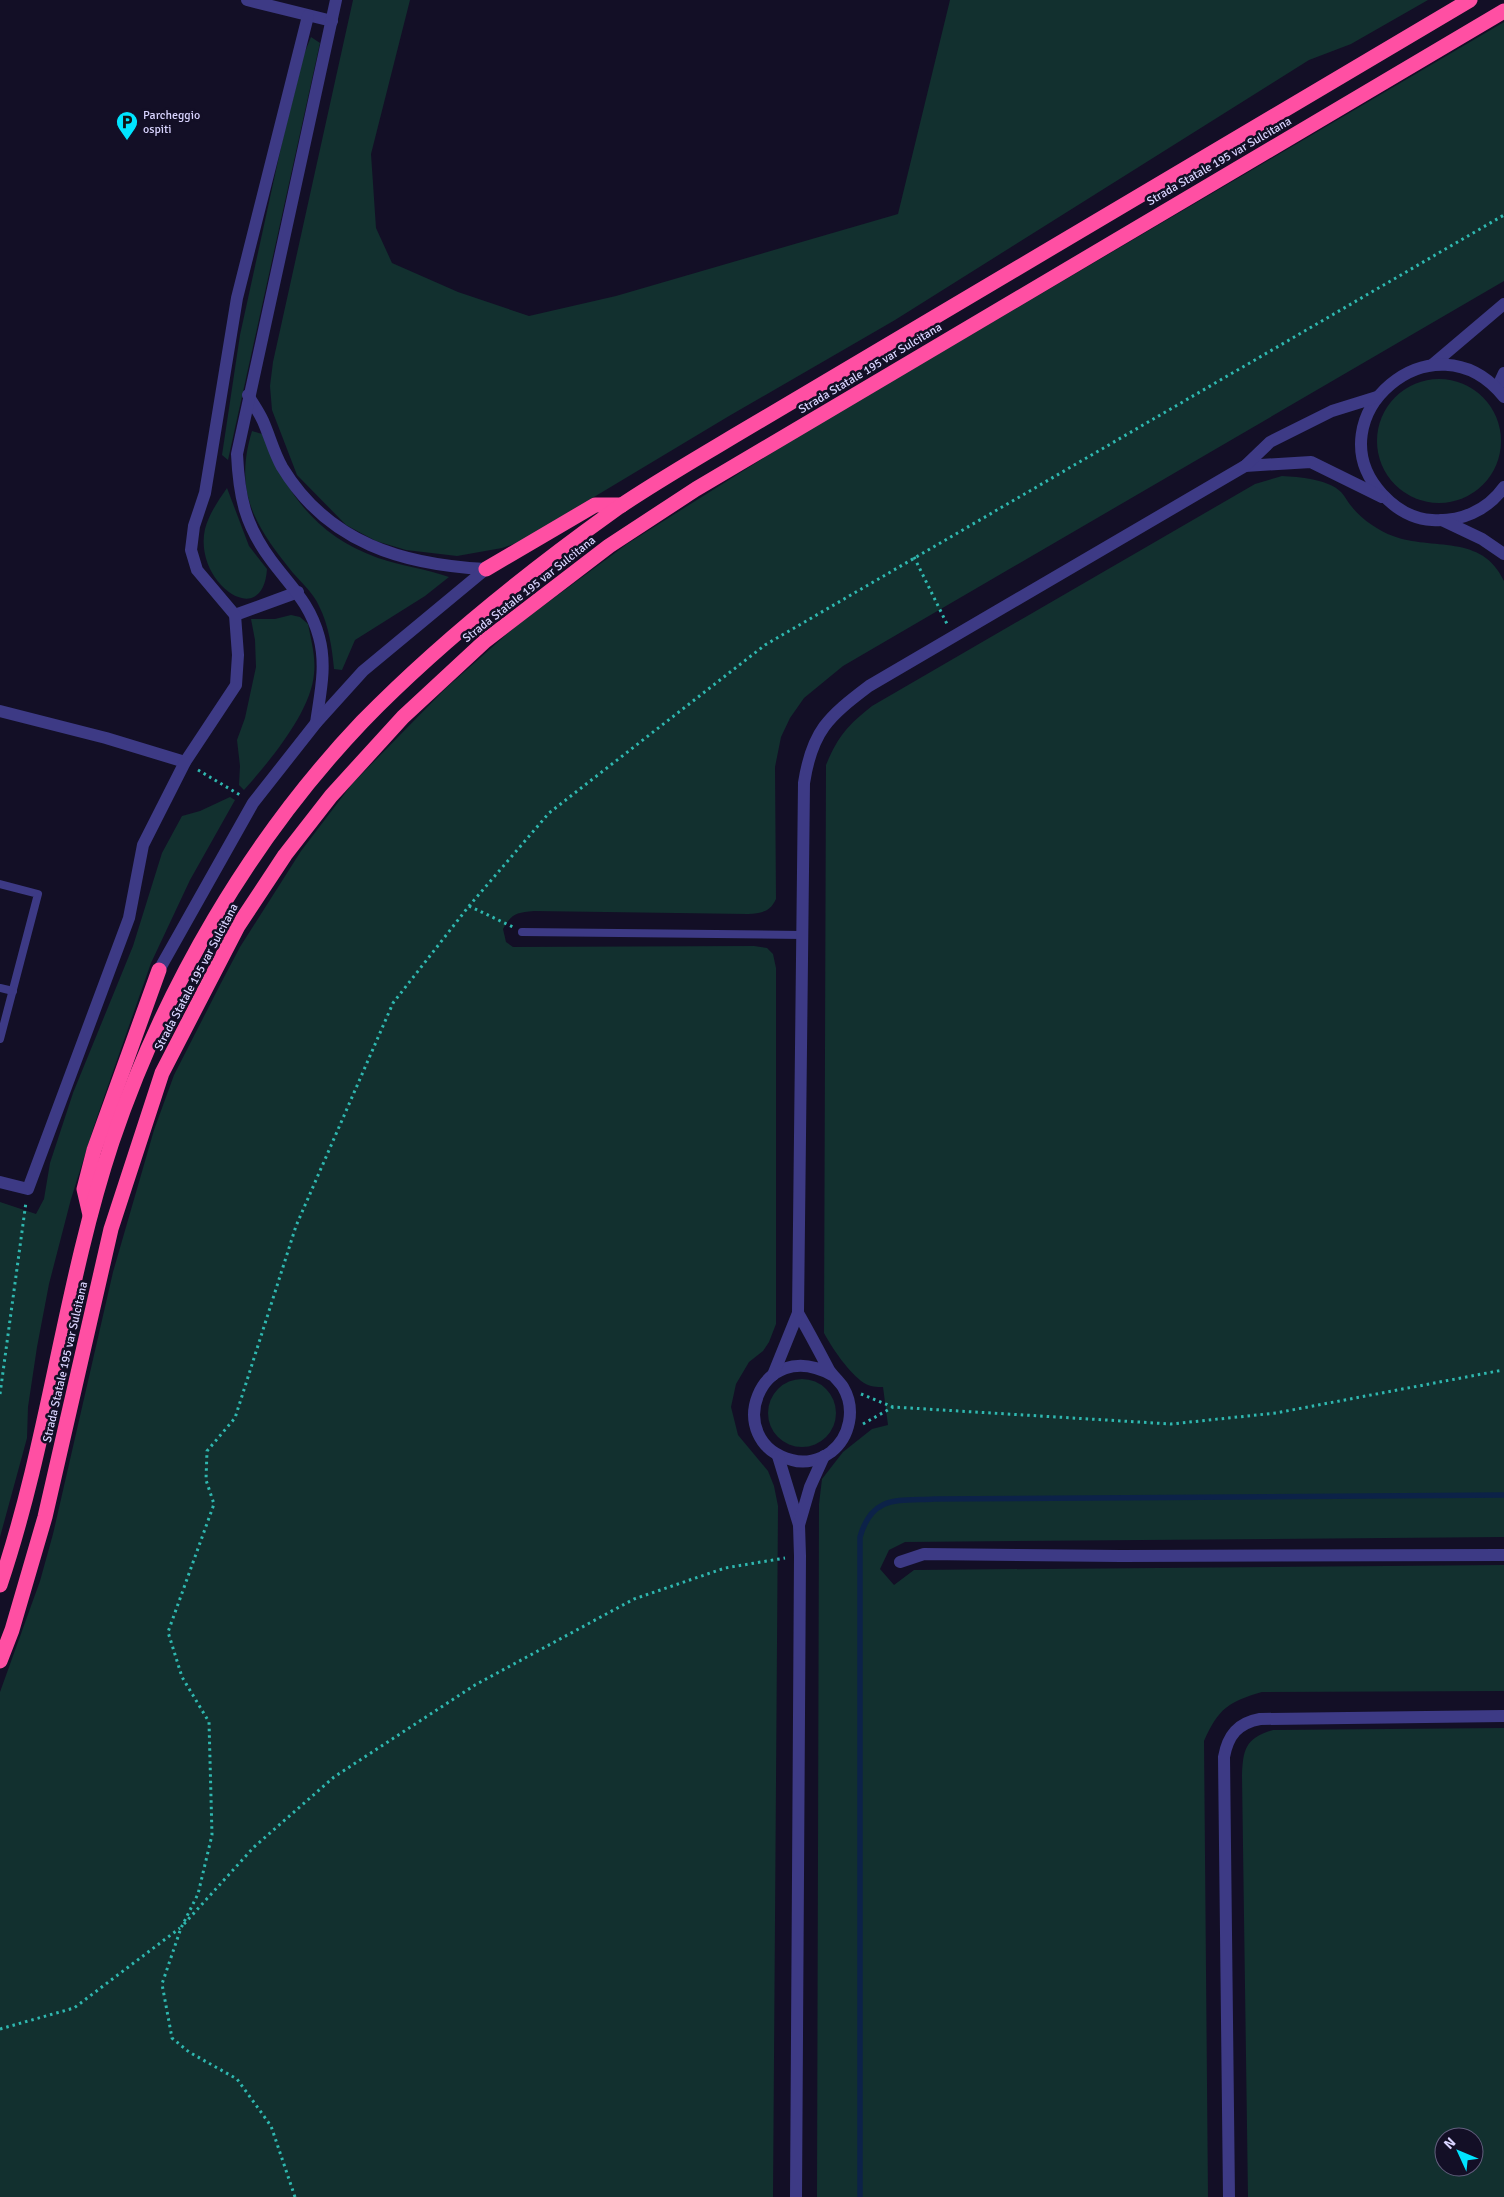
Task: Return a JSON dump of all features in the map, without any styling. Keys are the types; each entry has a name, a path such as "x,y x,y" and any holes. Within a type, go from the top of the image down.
{"highway":[{"name":"Strada Statale 195 var Sulcitana","path":"0,1585 37,1450 90,1216 112,1142 141,1066 179,983 218,913 261,846 309,783 354,731 419,666 472,620 538,567 622,505 742,431 1470,0"},
{"name":"Strada Statale 195 var Sulcitana","path":"0,1661 12,1630 46,1517 67,1417 111,1229 162,1073 238,926 285,855 331,796 403,716 485,641 609,546 696,489 1504,11"},
{"path":"486,569 595,505 622,505"},
{"path":"90,1216 84,1189 94,1150 158,970"}],"street":[{"path":"247,0 308,16 332,20"},
{"path":"316,723 324,669 319,637 306,603 271,560 248,523 239,491 237,454 248,395 336,0"},
{"path":"0,1182 28,1189 128,918 143,845 185,762 236,685 238,655 235,615 197,570 191,550 194,526 205,493 237,298 308,16"},
{"path":"1432,365 1504,304"},
{"path":"1388,500 1377,488 1369,474 1362,443 1366,419 1377,397 1388,385 1408,371 1432,365 1456,366 1467,369 1478,374 1500,393 1504,373"},
{"path":"248,395 263,420 276,455 287,474 309,502 334,524 362,542 390,554 450,567 486,569"},
{"path":"798,1313 832,1375 843,1387 850,1402 846,1433 837,1447 824,1456 809,1461 793,1461 778,1456 766,1446 757,1432 753,1417 755,1401 762,1386 772,1375 798,1313 804,783 808,756 820,732 839,708 869,686 1245,466 1270,442 1332,411 1377,397"},
{"path":"1245,466 1310,462 1388,500 1413,516 1442,520 1456,519 1475,512 1493,500 1504,487"},
{"path":"1442,520 1482,539 1504,554"},
{"path":"158,970 254,803 316,723 363,671 486,569"},
{"path":"235,615 298,592"},
{"path":"0,712 106,738 185,762"},
{"path":"772,1375 787,1367 802,1364 818,1367 832,1375"},
{"path":"778,1456 799,1525 800,1556 796,2197"},
{"path":"799,1525 810,1486 824,1456"},
{"path":"900,1562 924,1554 1121,1556 1504,1555"},
{"path":"1229,2197 1224,1757 1231,1735 1239,1726 1260,1719 1504,1716"}],"lane":[{"path":"0,884 38,894 0,1038"},
{"path":"522,932 803,935"},
{"path":"0,988 12,991"}],"path":[{"path":"295,2197 272,2126 237,2079 189,2052 172,2038 162,1984 181,1928 198,1894 212,1835 209,1722 182,1677 168,1632 214,1504 206,1480 207,1451 235,1418 296,1226 393,1004 468,906 548,813 765,645 1504,215"},
{"path":"914,557 954,637"},
{"path":"185,762 254,803"},
{"path":"468,906 522,932"},
{"path":"0,1394 28,1189"},
{"path":"843,1387 894,1407 1171,1424 1276,1413 1503,1370"},
{"path":"846,1433 894,1407"},
{"path":"0,2029 74,2008 181,1928 254,1847 334,1777 475,1685 634,1598 725,1568 800,1556"}],"green space":[{"path":"353,0 410,0 371,154 376,228 392,263 458,292 529,316 616,296 898,214 950,0 1428,0 1351,44 1309,60 895,320 729,416 519,542 502,548 457,556 406,550 376,541 346,525 297,475 272,410 270,386 273,362"},
{"path":"1504,22 1504,281 843,666 804,698 790,718 781,737 775,767 776,899 768,909 748,914 534,911 515,915 503,929 506,942 513,947 754,946 767,948 773,954 776,968 776,1324 769,1342 763,1351 749,1362 736,1384 731,1407 738,1435 768,1471 774,1486 778,1506 773,2197 0,2197 0,1692 40,1581 53,1534 113,1272 154,1130 174,1075 221,983 240,947 301,851 352,784 445,689 516,626 627,544 792,440"},
{"path":"311,37 320,43 228,460 222,455 240,335 283,138 304,54"},
{"path":"1439,379 1463,384 1483,397 1496,417 1501,441 1496,465 1483,485 1463,498 1439,503 1415,498 1395,485 1382,465 1377,441 1382,417 1395,397 1415,384"},
{"path":"252,431 262,434 293,494 320,524 337,537 356,549 378,558 449,577 425,596 355,640 342,670 334,669 328,629 317,602 268,540 252,508 247,491 245,473"},
{"path":"1282,476 1313,479 1329,484 1341,492 1365,520 1393,536 1424,543 1455,546 1483,556 1495,566 1504,581 1504,1537 905,1542 889,1550 880,1569 894,1585 914,1570 1504,1565 1504,1691 1262,1692 1241,1699 1226,1708 1209,1730 1204,1741 1208,2197 817,2197 819,1504 822,1479 843,1452 872,1429 888,1425 883,1387 869,1385 858,1379 841,1360 824,1333 826,765 844,732 872,706 1255,484"},
{"path":"227,488 249,546 267,569 263,588 254,597 242,598 230,593 218,582 209,567 204,549 207,523"},
{"path":"291,615 300,617 308,624 314,661 311,689 297,720 287,736 244,790 239,785 240,766 237,740 245,718 256,667 255,640 251,619 275,619"},
{"path":"230,797 235,800 190,880 151,963 94,1126 71,1199 49,1284 37,1347 28,1407 27,1438 0,1537 0,1202 36,1214 44,1199 50,1163 73,1093 133,946 162,853 182,816 200,811"},
{"path":"795,1379 809,1379 821,1384 831,1394 836,1406 836,1420 831,1432 821,1442 809,1447 795,1447 783,1442 773,1432 768,1420 768,1406 773,1394 783,1384"},
{"path":"1504,1728 1504,2197 1248,2197 1242,1767 1247,1746 1256,1737 1273,1730"}],"waterway":[{"path":"860,2197 860,1537 865,1523 871,1514 879,1507 888,1503 934,1499 1504,1495"}],"place":[{"name":"Parcheggio ospiti","path":"127,141"}]}
